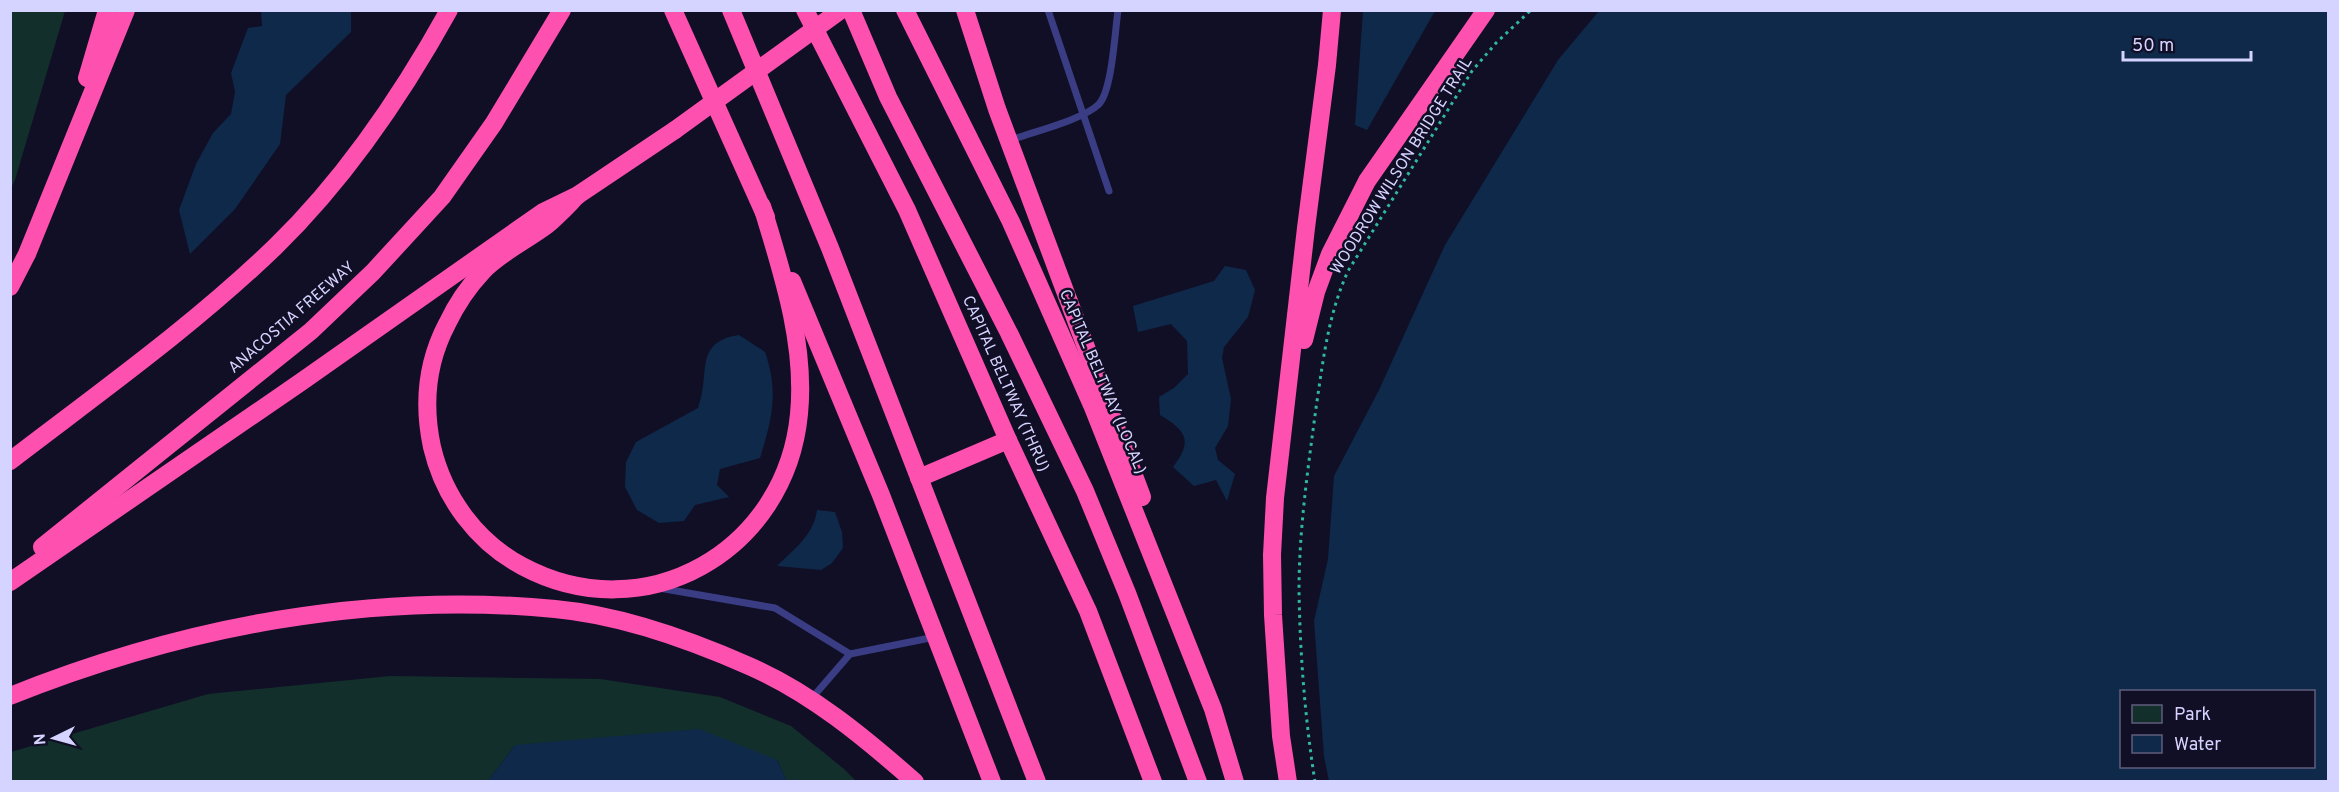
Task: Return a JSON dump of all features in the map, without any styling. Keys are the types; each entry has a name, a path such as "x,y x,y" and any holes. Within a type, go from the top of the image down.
{"highway":[{"path":"61,169 107,10"},
{"path":"10,287 27,254 126,10"},
{"path":"10,461 184,327 275,246 332,184 382,120 429,47 449,10"},
{"name":"ANACOSTIA FREEWAY","path":"10,572 311,331 373,272 442,197 494,123 562,10"},
{"path":"673,10 762,206 881,495 992,782"},
{"path":"731,10 830,248 1036,782"},
{"name":"CAPITAL BELTWAY (THRU)","path":"805,10 907,210 1008,440 1088,610 1153,782"},
{"path":"10,582 543,212 578,195 675,130 841,10"},
{"path":"851,10 888,98 1010,333 1085,491 1136,616 1198,782"},
{"name":"CAPITAL BELTWAY (LOCAL)","path":"905,10 1011,222 1087,394 1213,710 1234,782"},
{"path":"964,10 1008,140 1156,535 1213,710"},
{"path":"1288,782 1276,681 1272,555 1275,498 1332,10"},
{"path":"1286,417 1316,292 1346,217 1366,181 1486,10"},
{"path":"578,195 550,223 485,269 458,304 438,342 432,362 427,402 429,435 439,473 455,502 478,534 511,560 549,579 588,588 621,590 648,587 690,573 725,552 754,524 776,494 793,452 800,413 799,358 785,288 762,206"},
{"path":"919,478 1008,440"},
{"path":"10,696 143,649 221,630 306,615 473,604 556,609 617,620 684,639 751,667 811,700 867,740 915,782"}],"lane":[{"path":"1048,10 1109,191"},
{"path":"1008,140 1082,115 1099,105 1105,93 1110,71 1118,10"},
{"path":"648,587 775,608 850,654"},
{"path":"811,700 850,654 936,637"}],"path":[{"name":"WOODROW WILSON BRIDGE TRAIL","path":"1315,782 1301,666 1299,588 1303,519 1327,331 1348,271 1472,71 1496,43 1531,10"}],"green space":[{"path":"11,10 65,11 11,188"},
{"path":"390,676 600,679 720,697 791,726 856,781 787,781 777,760 515,745 488,781 11,782 11,752 208,694"}],"water":[{"path":"261,11 351,11 351,32 286,95 280,144 235,209 190,254 179,210 196,164 213,133 231,114 235,92 231,73 248,28 262,26"},
{"path":"1363,11 1435,11 1367,130 1355,125"},
{"path":"1599,11 2328,11 2328,781 1329,781 1324,756 1314,621 1328,559 1334,476 1379,390 1445,245 1558,60"},
{"path":"1225,266 1246,270 1255,290 1248,317 1224,347 1222,358 1231,399 1228,426 1215,448 1218,460 1235,474 1227,501 1216,480 1194,486 1173,467 1183,450 1184,437 1176,426 1160,415 1159,397 1174,388 1188,374 1187,341 1171,324 1138,332 1133,306 1214,281"},
{"path":"739,335 765,352 772,380 771,418 760,458 720,469 717,485 729,497 695,505 684,521 659,523 637,510 625,487 626,462 636,442 698,408 709,352 725,339"},
{"path":"817,510 835,512 842,532 843,548 832,563 821,570 777,566 796,548 812,527"},
{"path":"699,729 777,760 787,781 488,781 515,745"}]}
